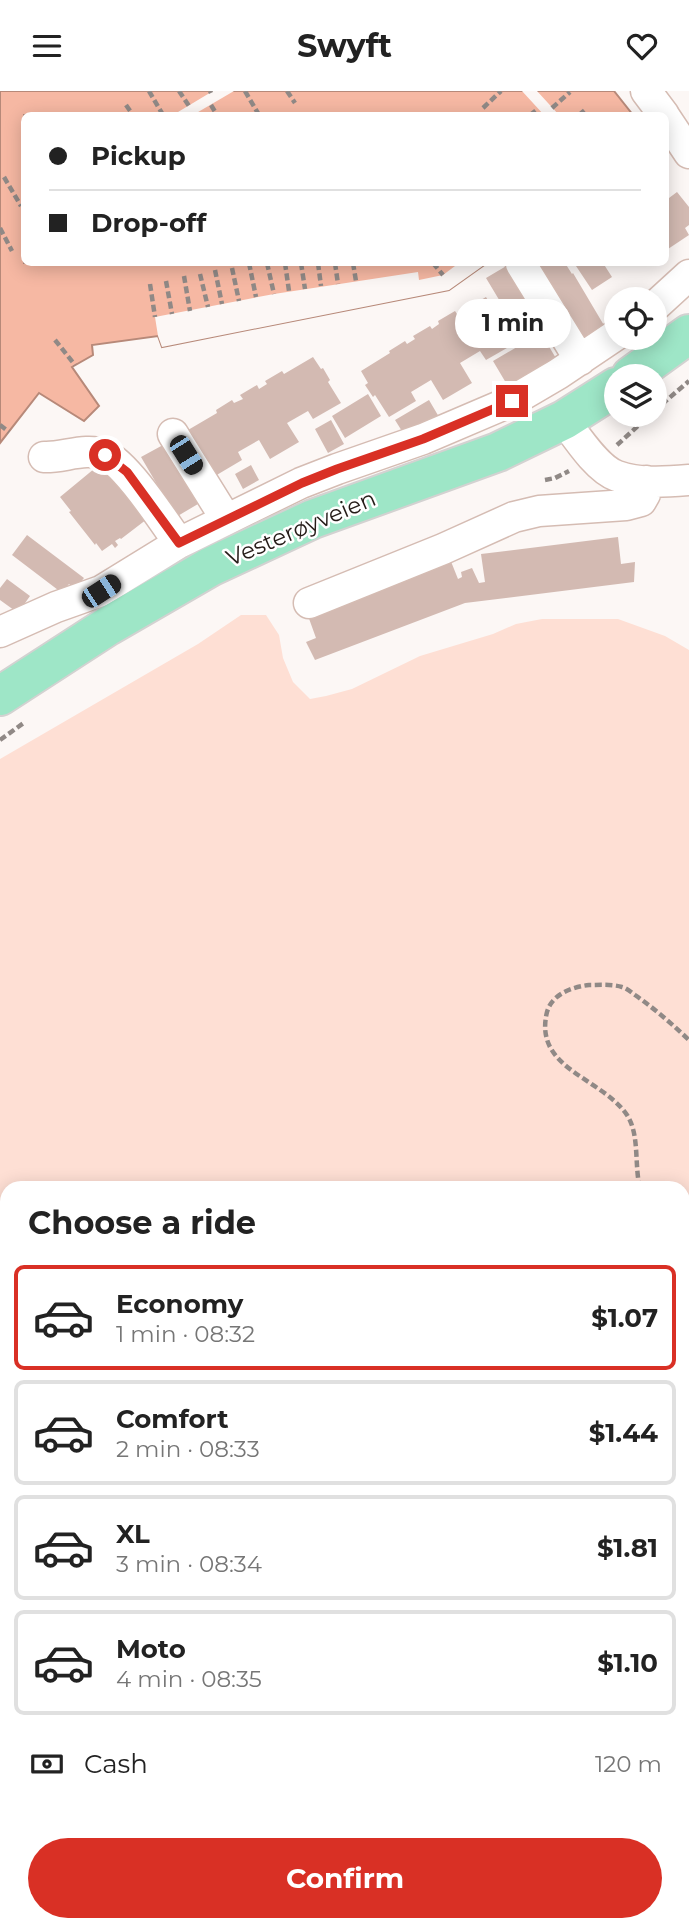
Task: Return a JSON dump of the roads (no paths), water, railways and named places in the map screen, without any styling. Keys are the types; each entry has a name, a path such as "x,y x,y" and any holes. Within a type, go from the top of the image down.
{"main road":[{"path":"648,364 689,334"},
{"name":"Vesterøyveien","path":"0,697 108,626 259,542 313,519 498,452 564,420 604,395"}],"street":[{"path":"646,91 661,112"},
{"path":"669,123 689,153"},
{"path":"522,266 580,360"},
{"path":"667,295 689,275"},
{"path":"0,632 101,591 179,543 325,474 423,439 512,401 604,343"},
{"path":"564,420 593,458 615,476 646,481 689,480"},
{"path":"173,434 226,519"},
{"path":"44,457 89,452 105,455 127,472 179,543"},
{"path":"309,603 514,517 539,511 626,505 641,501 645,494 646,481"}]}
